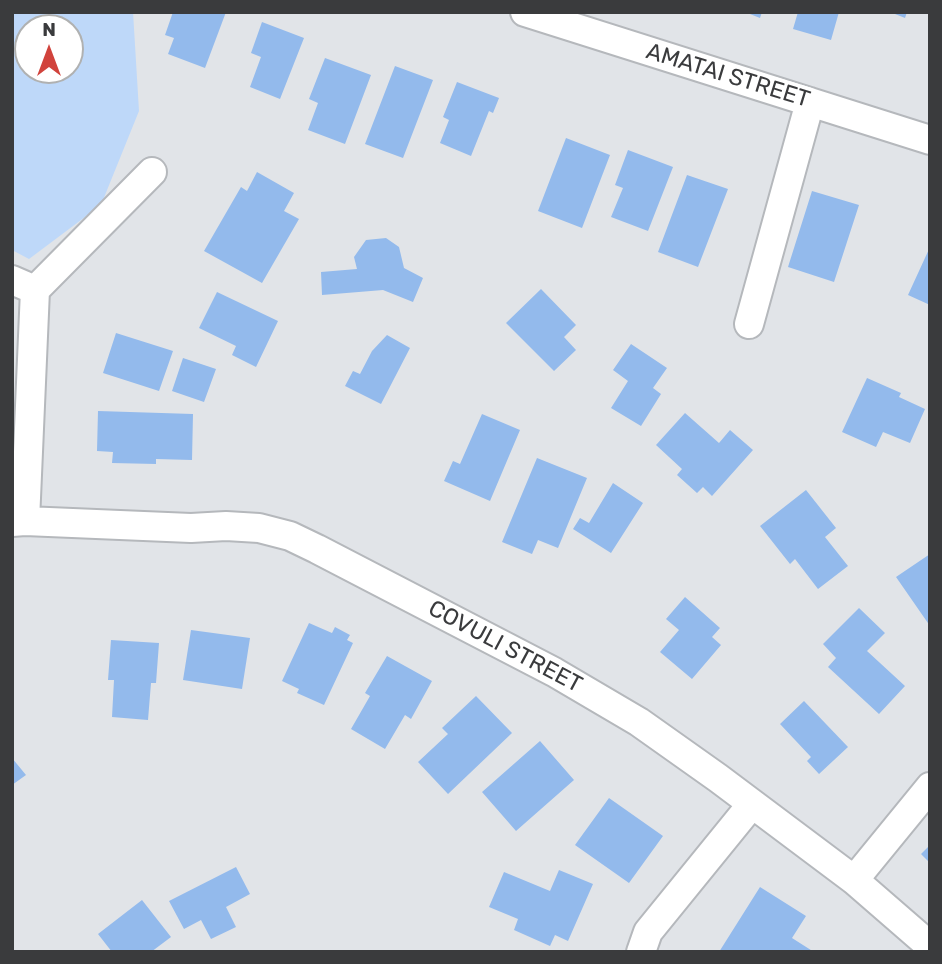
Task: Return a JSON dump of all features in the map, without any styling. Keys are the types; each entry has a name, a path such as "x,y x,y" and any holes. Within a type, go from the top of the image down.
{"street":[{"name":"AMATAI STREET","path":"525,12 930,140"},
{"path":"749,324 810,102"},
{"path":"18,521 24,284 152,172"},
{"name":"COVULI STREET","path":"18,521 191,528 226,526 259,528 290,536 554,672 639,722 854,880 930,946"},
{"path":"854,880 930,787"},
{"path":"641,952 648,932 752,804"}],"shaded area":[{"path":"12,12 133,12 139,111 101,205 29,259 12,250"}],"building":[{"path":"173,12 226,12 205,68 168,54 174,38 165,35"},
{"path":"745,12 762,12 760,18"},
{"path":"798,12 839,12 831,40 793,29"},
{"path":"890,12 907,12 905,18"},
{"path":"262,22 304,38 280,99 250,87 261,57 251,53"},
{"path":"325,58 371,75 345,144 308,130 318,103 309,99"},
{"path":"395,66 433,80 403,158 365,144"},
{"path":"457,82 499,98 493,113 489,111 471,156 440,143 449,120 443,117"},
{"path":"566,138 610,155 582,228 538,211"},
{"path":"628,150 673,167 648,231 611,217 623,188 615,185"},
{"path":"257,172 294,193 284,211 299,219 262,283 204,251 241,187 247,191"},
{"path":"687,175 728,189 698,267 658,252"},
{"path":"812,191 859,205 834,282 788,267"},
{"path":"386,238 399,247 404,268 423,278 413,302 383,290 322,295 321,272 357,269 354,257 366,240"},
{"path":"930,247 930,305 908,295"},
{"path":"541,289 576,325 564,337 576,350 554,371 506,323"},
{"path":"217,292 278,321 256,367 232,355 236,346 199,328"},
{"path":"116,333 173,351 159,391 103,373"},
{"path":"387,335 410,348 381,404 345,386 353,371 360,374 372,351"},
{"path":"631,344 667,368 653,388 661,394 641,426 611,408 628,381 613,370"},
{"path":"183,358 216,369 204,402 172,391"},
{"path":"867,378 901,393 899,397 925,409 910,443 883,432 876,447 842,432"},
{"path":"98,411 193,414 192,460 156,459 156,464 112,463 113,452 97,451"},
{"path":"685,413 719,443 730,430 753,450 712,496 703,487 697,493 677,475 682,469 656,445"},
{"path":"482,414 520,430 490,501 444,481 453,461 460,464"},
{"path":"537,458 587,478 558,548 538,540 532,554 502,542"},
{"path":"613,483 643,503 611,553 573,529 580,518 589,523"},
{"path":"806,490 836,528 825,537 848,566 818,589 795,559 790,564 760,526"},
{"path":"930,554 930,626 896,577"},
{"path":"685,597 720,628 712,637 721,645 692,679 660,652 679,630 666,619"},
{"path":"859,608 885,633 867,651 905,686 879,714 828,667 836,658 823,644"},
{"path":"309,623 332,633 335,627 350,635 347,640 353,643 324,705 297,693 299,689 282,681"},
{"path":"191,630 250,638 242,689 183,680"},
{"path":"111,640 159,643 156,683 151,683 148,720 112,717 114,680 108,680"},
{"path":"387,656 432,681 411,719 405,715 385,749 351,729 370,696 365,693"},
{"path":"476,696 512,733 448,794 418,762 448,734 442,728"},
{"path":"804,701 848,747 819,774 807,761 811,757 780,724"},
{"path":"540,741 574,780 516,831 482,792"},
{"path":"12,758 26,775 12,785"},
{"path":"609,798 663,836 629,883 575,845"},
{"path":"930,845 930,863 921,854"},
{"path":"236,867 250,894 226,907 236,927 211,939 201,920 184,929 169,901"},
{"path":"559,870 593,884 568,941 555,935 550,946 514,930 518,919 489,907 504,872 550,891"},
{"path":"760,887 806,916 792,938 814,952 719,952"},
{"path":"142,900 171,937 151,952 112,952 98,934"}]}
